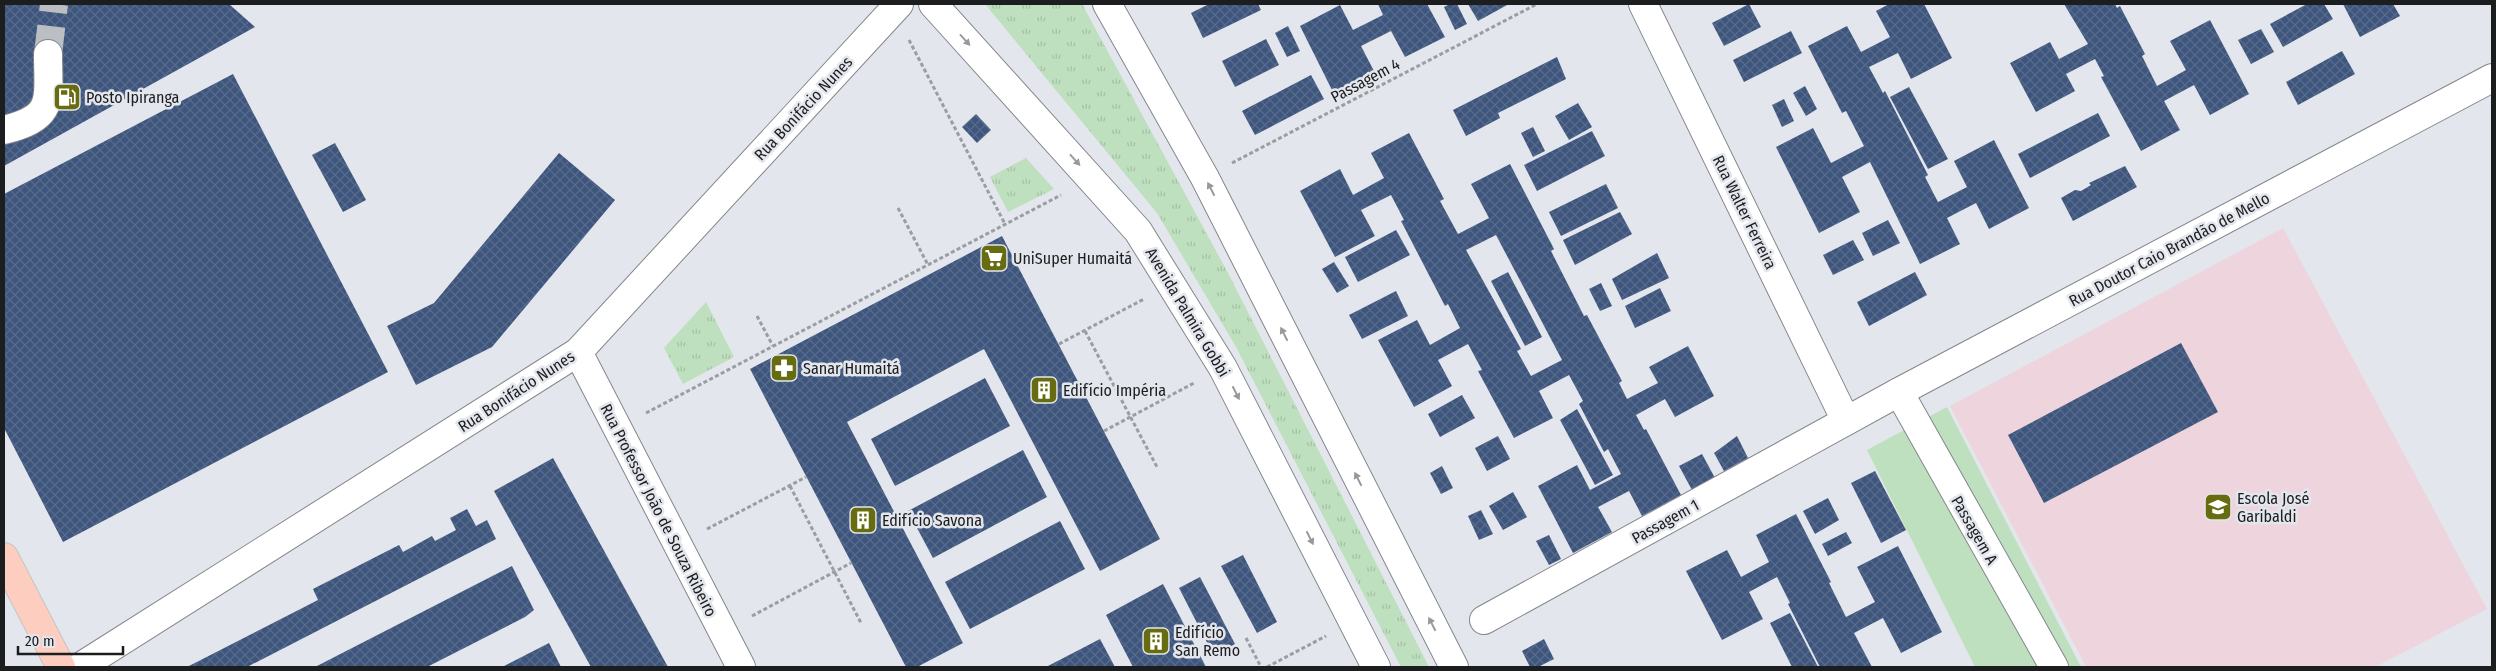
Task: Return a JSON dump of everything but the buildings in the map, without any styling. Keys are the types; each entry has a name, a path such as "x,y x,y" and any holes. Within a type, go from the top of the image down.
{"main road":[{"path":"4,557 61,667"}],"street":[{"name":"Avenida Palmira Gobbi","path":"933,4 1138,231 1224,368 1376,667"},
{"path":"1107,4 1205,178 1454,667"},
{"name":"Rua Walter Ferreira","path":"1643,4 1846,421"},
{"name":"Rua Bonifácio Nunes","path":"80,667 578,352 896,7"},
{"path":"4,130 22,125 36,118 48,103 48,54"},
{"name":"Rua Doutor Caio Brandão de Mello","path":"1846,421 2492,78"},
{"name":"Rua Professor João de Souza Ribeiro","path":"578,352 741,667"},
{"name":"Passagem A","path":"1899,392 2054,667"},
{"name":"Passagem 1","path":"1484,620 1846,421"}],"path":[{"name":"Passagem 4","path":"1205,178 1537,4"},
{"path":"896,7 1005,224"},
{"path":"617,428 1091,179"},
{"path":"898,208 928,265"},
{"path":"1059,344 1138,302"},
{"path":"757,316 773,346"},
{"path":"1085,330 1157,467"},
{"path":"1104,431 1183,389"},
{"path":"678,545 806,477"},
{"path":"790,486 861,623"},
{"path":"722,632 851,563"},
{"path":"1246,638 1260,667"},
{"path":"1267,667 1315,642"}],"shaded area":[{"name":"Escola José Garibaldi","path":"2283,228 2487,609 2375,667 2086,667 1950,406"}],"green space":[{"path":"985,4 1082,4 1228,273 1429,667 1401,667 1236,347 1157,213"},
{"path":"1026,158 1054,189 1008,212 990,177"},
{"path":"706,302 734,357 683,384 664,348"},
{"path":"1947,407 2081,667 1975,667 1867,450"}],"tunnel":[{"path":"48,54 54,4"}],"place":[{"name":"Posto Ipiranga","path":"67,97"},
{"name":"UniSuper Humaitá","path":"994,258"},
{"name":"Sanar Humaitá","path":"784,368"},
{"name":"Edifício Impéria","path":"1044,390"},
{"name":"Escola José Garibaldi","path":"2218,507"},
{"name":"Edifício Savona","path":"863,520"},
{"name":"Edifício San Remo","path":"1156,641"}]}
